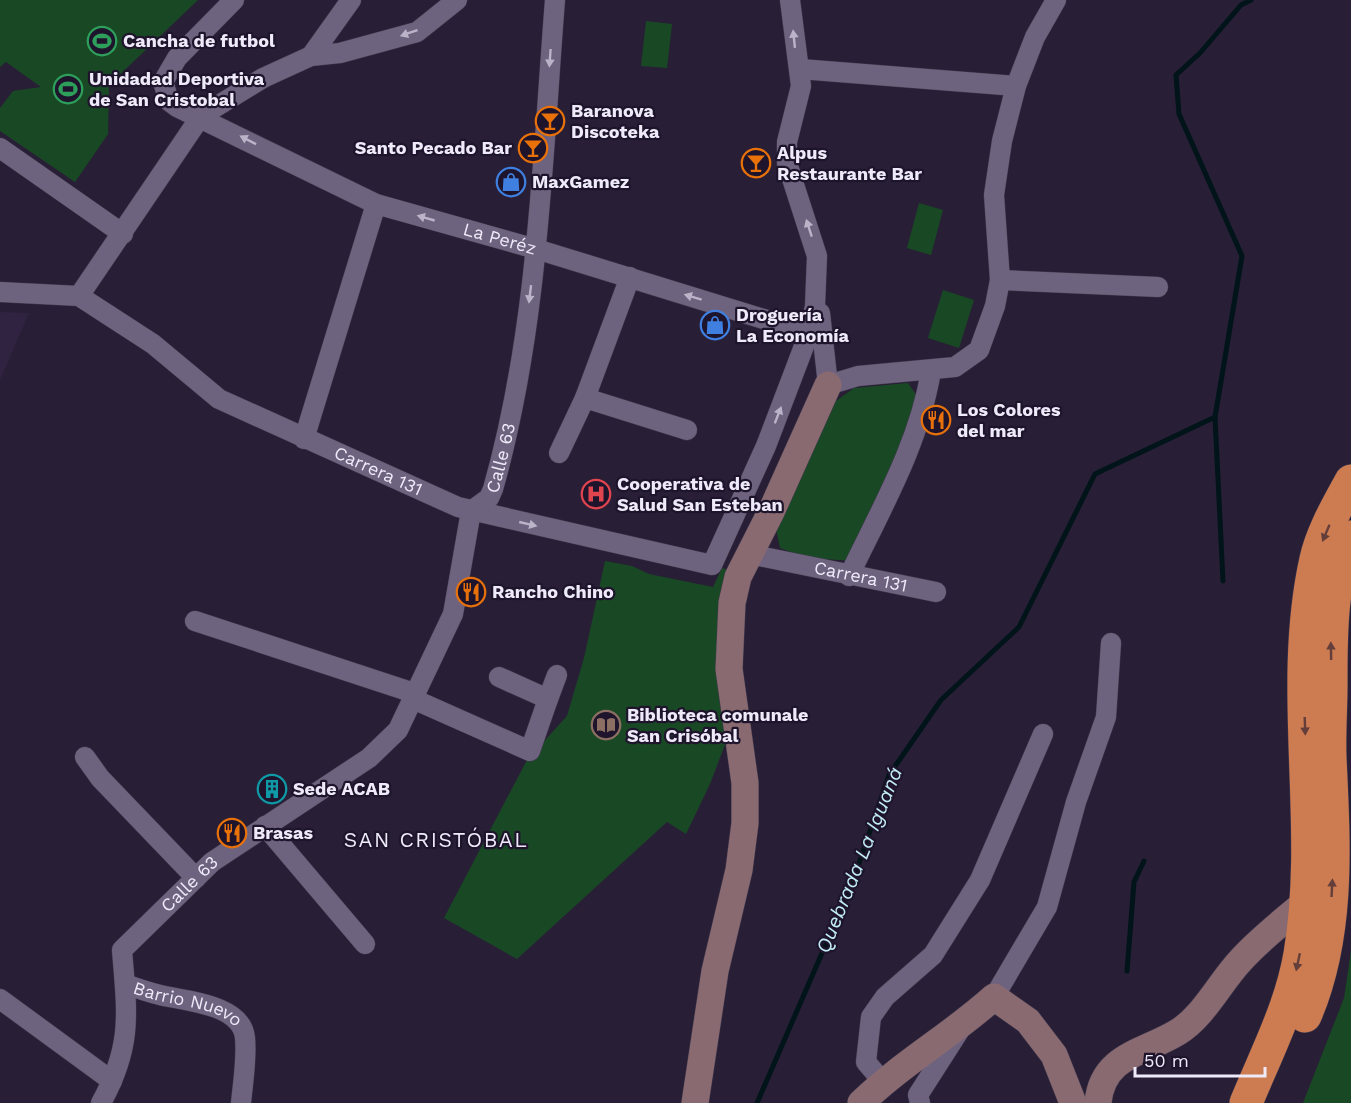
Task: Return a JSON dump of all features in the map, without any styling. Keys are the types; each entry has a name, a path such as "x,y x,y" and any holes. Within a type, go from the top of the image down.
{"highway":[{"path":"1246,1103 1290,998 1300,954 1306,902 1307,844 1303,654 1316,557 1351,481"},
{"path":"1268,1103 1307,1011 1325,956 1331,895 1334,818 1330,757 1330,638 1336,590 1346,548 1351,537"}],"street":[{"name":"La Peréz","path":"234,0 177,58 164,82 169,101 376,204 630,277 809,333"},
{"path":"311,56 351,0"},
{"path":"0,292 79,296 201,116 262,78 311,56 340,53 417,32 457,0"},
{"name":"Calle 63","path":"122,950 212,862 369,758 398,730 453,614 471,511 489,498 504,450 519,384 536,249 555,0"},
{"path":"695,1103 715,971 739,870 745,823 745,783 729,669 729,637 734,594 749,554 796,459 828,385 817,256 787,163 787,142 801,86 790,0"},
{"path":"828,385 858,376 955,367 979,350 995,306 1000,279 994,195 1002,141 1016,86 1035,37 1056,0"},
{"path":"800,69 1016,86"},
{"path":"0,148 123,234"},
{"path":"304,440 376,204"},
{"path":"559,453 585,398 630,277"},
{"path":"1000,279 1158,287"},
{"path":"796,459 766,446 809,333 818,284"},
{"name":"Carrera 131","path":"79,296 153,344 219,399 304,440 471,511 712,565 766,446"},
{"path":"849,576 906,456 925,409 932,370"},
{"path":"585,398 687,430"},
{"name":"Carrera 131","path":"749,554 936,592"},
{"path":"195,621 408,691 413,699 530,751 557,675"},
{"path":"861,1103 883,1082 962,1026 994,997 1047,907 1076,802 1106,717 1111,644"},
{"path":"499,677 548,699"},
{"path":"883,1082 866,1062 871,1017 885,997 933,955 980,880 1043,734"},
{"path":"86,757 100,778 196,878"},
{"path":"265,826 365,944"},
{"path":"1098,1103 1099,1088 1109,1070 1130,1055 1179,1032 1239,961 1306,902"},
{"name":"Barrio Nuevo","path":"103,1102 121,1056 128,1027 122,950"},
{"name":"Barrio Nuevo","path":"125,984 216,1008 225,1012 240,1026 246,1036 241,1103"},
{"path":"994,997 1028,1021 1054,1055 1073,1103"},
{"path":"0,999 112,1081"},
{"path":"920,1103 918,1095 962,1026"}],"shaded area":[{"path":"0,312 29,313 0,380"}],"green space":[{"name":"Unidadad Deportiva de San Cristobal","path":"0,0 198,0 109,85 108,134 75,182 0,131 0,108 13,91 41,87 6,62 0,67"},
{"path":"646,21 672,24 667,68 641,66"},
{"path":"919,203 943,210 931,255 907,248"},
{"path":"943,290 974,300 959,348 928,338"},
{"path":"908,383 921,402 855,561 807,558 780,548 776,529 836,401 854,388"},
{"path":"605,561 632,566 649,574 713,587 722,568 746,576 726,742 710,784 686,834 667,822 517,959 444,918 527,760 567,716 584,658"},
{"path":"1351,951 1351,1103 1303,1103 1344,998"}],"waterway":[{"name":"Quebrada La Iguaná","path":"757,1103 852,884 889,775 941,700 1019,627 1095,474 1215,417 1242,256 1179,114 1176,75 1200,53 1241,5 1251,0"},
{"path":"1215,417 1223,581"},
{"path":"1127,971 1134,882 1144,861"}],"place":[{"name":"Cancha de futbol","path":"102,41"},
{"name":"Unidadad Deportiva de San Cristobal","path":"68,89"},
{"name":"Baranova Discoteka","path":"550,121"},
{"name":"Santo Pecado Bar","path":"533,148"},
{"name":"Alpus Restaurante Bar","path":"756,163"},
{"name":"MaxGamez","path":"511,182"},
{"name":"Droguería La Economía","path":"715,325"},
{"name":"Los Colores del mar","path":"936,420"},
{"name":"Cooperativa de Salud San Esteban","path":"596,494"},
{"name":"Rancho Chino","path":"471,592"},
{"name":"Biblioteca comunale San Crisóbal","path":"606,725"},
{"name":"Sede ACAB","path":"272,789"},
{"name":"Brasas","path":"232,833"}],"district":[{"name":"SAN CRISTÓBAL","path":"436,840"}]}
